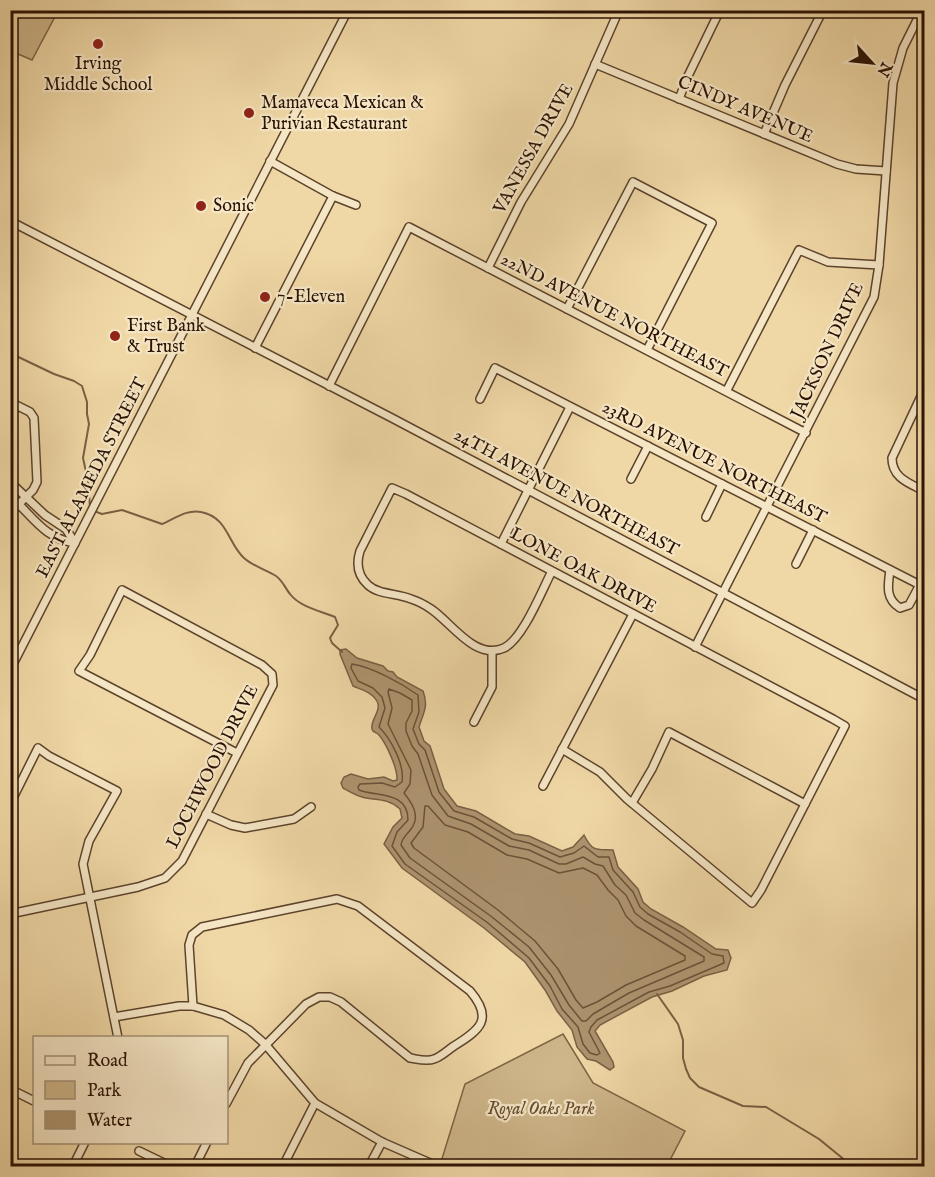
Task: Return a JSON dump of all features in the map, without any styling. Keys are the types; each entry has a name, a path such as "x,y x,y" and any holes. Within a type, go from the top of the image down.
{"street":[{"name":"EAST ALAMEDA STREET","path":"10,670 348,10"},
{"name":"VANESSA DRIVE","path":"488,268 526,193 569,124 619,10"},
{"path":"679,99 720,10"},
{"path":"764,134 788,78 823,10"},
{"name":"JACKSON DRIVE","path":"695,647 725,593 766,507 871,305 876,290 879,265 885,171 895,73 903,48 922,10"},
{"name":"CINDY AVENUE","path":"595,64 847,167 885,171"},
{"path":"270,161 333,196 356,206"},
{"path":"567,309 633,182 712,223 647,350"},
{"path":"255,348 333,196"},
{"name":"24TH AVENUE NORTHEAST","path":"10,221 529,490 924,699"},
{"name":"22ND AVENUE NORTHEAST","path":"329,386 409,226 806,433"},
{"path":"727,390 799,250 828,262 879,265"},
{"name":"23RD AVENUE NORTHEAST","path":"480,399 495,368 921,585"},
{"path":"924,390 893,453 893,469 900,478 924,491"},
{"path":"10,402 30,412 35,421 38,479 36,485 10,513"},
{"path":"501,544 570,407"},
{"path":"632,479 648,446"},
{"path":"10,482 44,514 66,529 75,543"},
{"path":"706,517 722,484"},
{"name":"LONE OAK DRIVE","path":"492,651 472,644 434,611 419,602 374,590 361,576 358,561 360,551 392,488 845,726 805,804"},
{"path":"10,496 46,532 60,541 75,543"},
{"path":"796,564 813,530"},
{"path":"890,570 887,587 894,604 900,608 909,605 924,577"},
{"path":"474,722 492,687 492,651 504,648 518,635 552,571"},
{"name":"LOCHWOOD DRIVE","path":"10,914 138,887 170,875 182,861 273,685 272,674 262,665 122,590 101,635 79,671 237,753"},
{"path":"543,786 633,614"},
{"path":"562,749 600,772 632,803 752,903 805,804 669,732 652,769 632,803"},
{"path":"10,804 38,748 58,761 117,791 86,849 82,864 118,1036"},
{"path":"206,814 231,825 245,828 294,819 311,807"},
{"path":"193,1006 189,945 192,935 202,927 337,900 358,906 470,991 480,1003 482,1022 476,1032 435,1059 423,1060 410,1058 341,1002 330,997 319,997 306,1004 248,1063 228,1100"},
{"path":"114,1017 179,1006 193,1006 224,1015 249,1030 265,1044 315,1103 382,1142 437,1167"},
{"path":"10,1089 33,1100"},
{"path":"283,1167 315,1103"},
{"path":"369,1167 382,1142"},
{"path":"72,1167 84,1144"},
{"path":"195,1167 206,1144"},
{"path":"139,1151 170,1167"}],"green space":[{"path":"11,10 58,11 32,60 11,51"},
{"name":"Royal Oaks Park","path":"563,1034 593,1083 685,1131 667,1166 569,1164 456,1166 441,1162 465,1084"}],"water":[{"path":"346,649 357,658 383,666 397,677 423,691 425,706 419,727 424,741 430,746 444,789 457,806 476,811 515,834 529,836 562,851 573,847 584,835 593,847 599,850 613,850 618,867 638,889 643,902 651,909 716,949 728,950 731,958 727,970 704,976 672,991 652,997 600,1025 595,1031 614,1067 610,1070 596,1061 587,1059 577,1047 572,1030 525,962 484,928 402,868 384,844 393,827 402,818 400,809 388,802 360,797 343,788 341,783 344,777 351,774 368,779 384,777 393,781 397,780 396,769 388,750 379,735 372,729 378,708 377,701 370,693 353,686 340,654 340,650"}],"waterway":[{"path":"10,353 82,386 87,402 89,424 83,458 90,507"},
{"path":"94,511 102,514 122,510 162,524 196,511 210,515 222,525 244,558 276,576 299,602 335,617 338,625 330,638 342,652"},
{"path":"657,994 678,1024 683,1040 683,1058 686,1069 690,1078 699,1087 743,1106 766,1107 819,1139 852,1166"}],"place":[{"name":"Irving Middle School","path":"98,44"},
{"name":"Mamaveca Mexican & Purivian Restaurant","path":"249,113"},
{"name":"Sonic","path":"201,206"},
{"name":"7-Eleven","path":"265,297"},
{"name":"First Bank & Trust","path":"115,336"}]}
